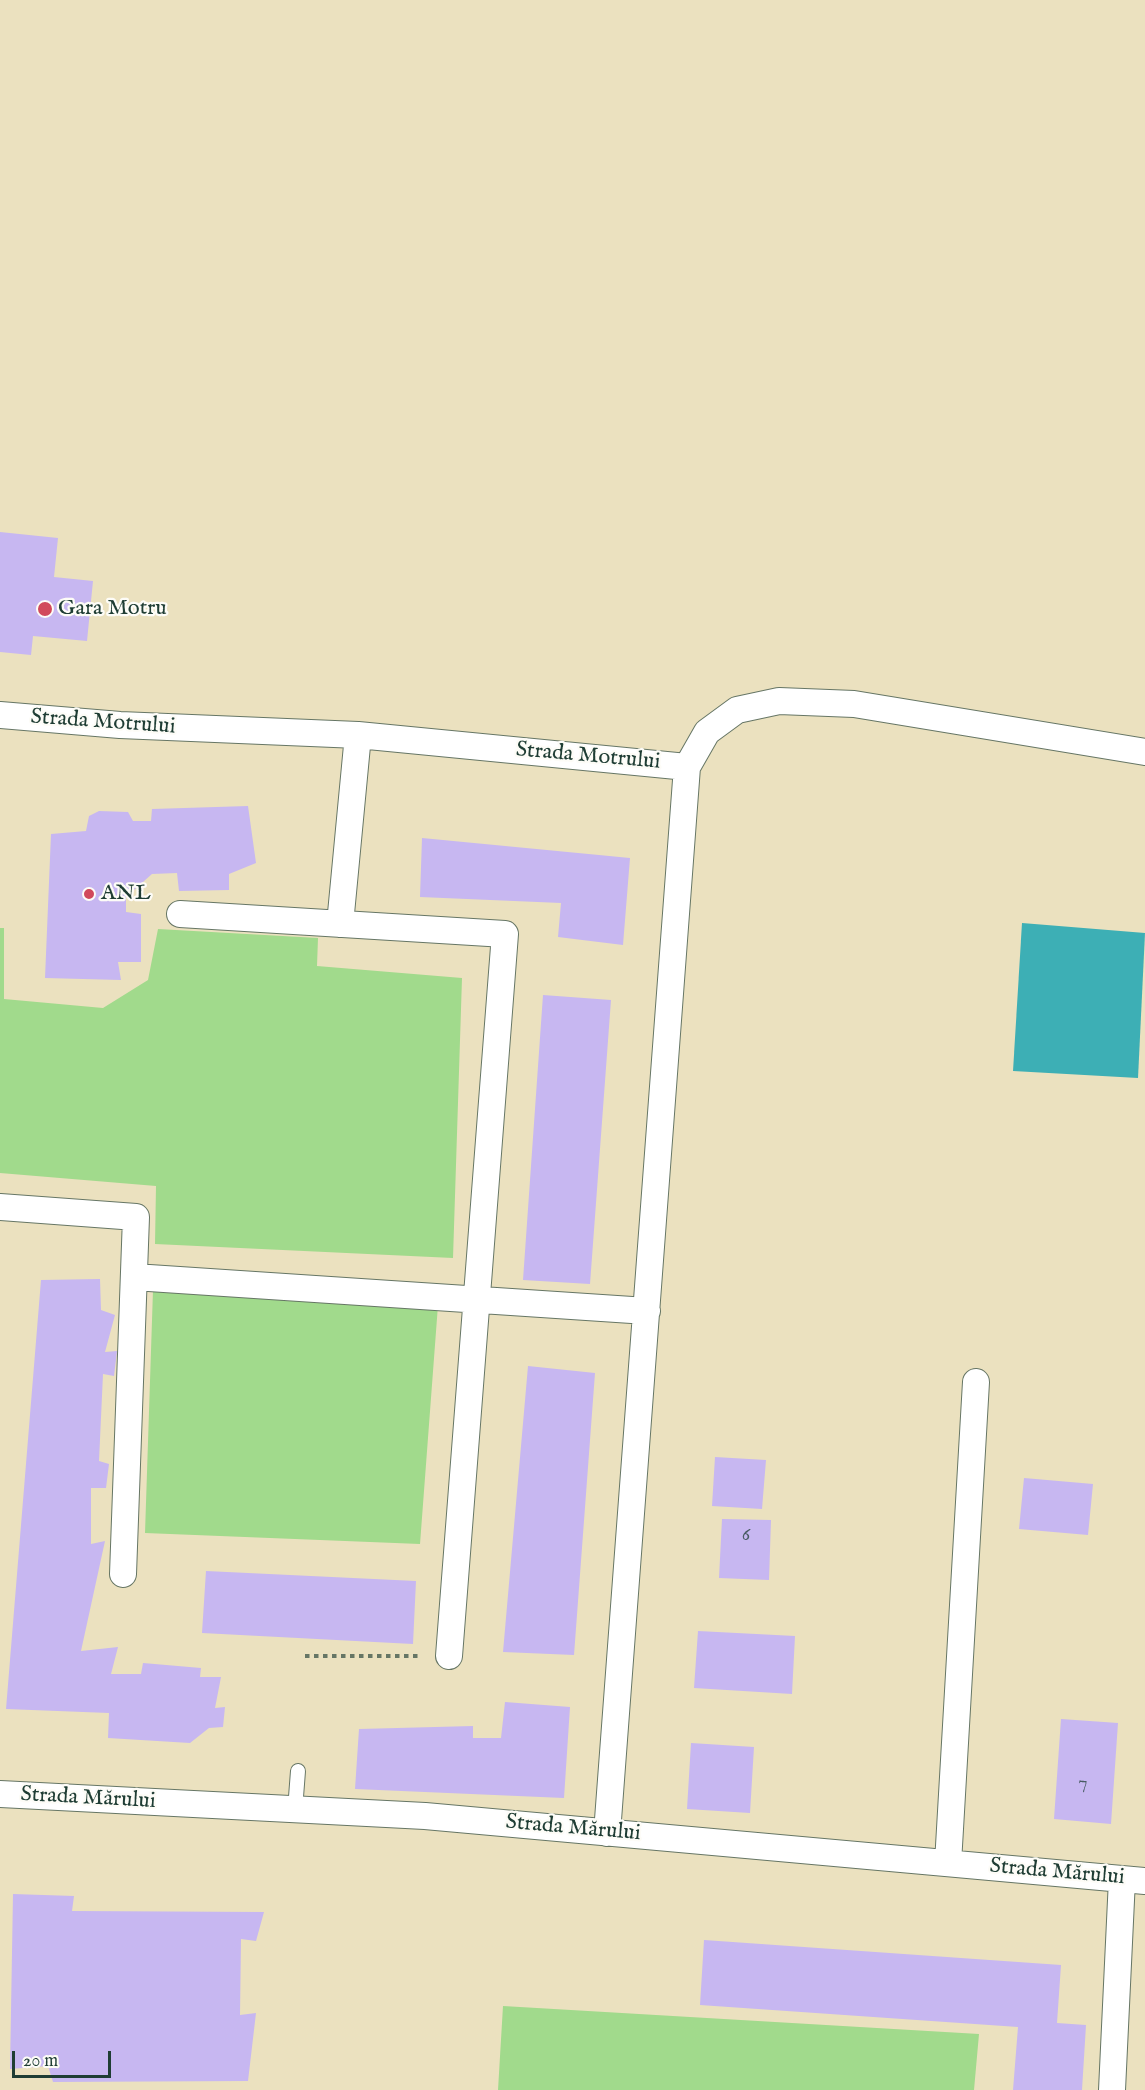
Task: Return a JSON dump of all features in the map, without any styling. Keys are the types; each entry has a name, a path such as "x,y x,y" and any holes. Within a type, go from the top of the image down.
{"street":[{"name":"Strada Motrului","path":"0,715 120,725 358,735 687,767 706,732 737,710 779,701 854,704 1145,752"},
{"path":"340,924 358,735"},
{"path":"607,1833 687,767"},
{"path":"180,914 505,934 449,1656"},
{"path":"0,1207 136,1217 123,1574"},
{"path":"134,1277 646,1311"},
{"path":"948,1863 976,1382"},
{"name":"Strada Mărului","path":"0,1794 425,1816 1133,1880"},
{"path":"1112,2090 1133,1880"}],"lane":[{"path":"295,1810 298,1771"}],"path":[{"path":"305,1656 449,1656"}],"green space":[{"path":"0,928 4,928 4,999 103,1008 148,980 158,929 318,938 317,966 462,978 453,1258 155,1244 156,1186 0,1173"},
{"path":"153,1290 438,1305 420,1544 145,1533"},
{"path":"503,2006 979,2034 974,2090 498,2090"}],"water":[{"path":"1022,923 1145,933 1138,1078 1013,1071"}],"building":[{"name":"Gara Motru","path":"0,532 58,538 54,577 93,581 87,641 33,636 31,655 0,652"},
{"name":"ANL","path":"248,806 256,863 229,874 229,890 179,891 177,873 152,874 126,897 126,912 141,914 141,962 118,962 121,980 45,978 51,834 86,831 89,816 99,811 128,812 133,821 151,821 152,809"},
{"path":"422,838 630,858 623,945 558,937 561,903 420,897"},
{"path":"543,995 611,1000 590,1284 523,1280"},
{"path":"100,1279 101,1310 115,1315 105,1352 117,1351 114,1376 103,1374 99,1461 109,1464 106,1488 91,1488 91,1544 105,1541 81,1651 118,1647 111,1674 141,1674 143,1663 201,1668 200,1677 221,1677 215,1708 225,1707 223,1727 209,1728 190,1743 108,1738 109,1713 6,1709 41,1280"},
{"path":"528,1366 595,1373 574,1655 503,1652"},
{"path":"715,1457 766,1460 762,1509 712,1506"},
{"path":"1024,1478 1093,1484 1088,1535 1019,1529"},
{"path":"722,1519 771,1520 769,1580 719,1578"},
{"path":"206,1571 416,1581 413,1644 202,1633"},
{"path":"698,1631 795,1636 792,1694 694,1688"},
{"path":"505,1702 570,1707 564,1798 355,1789 359,1729 473,1726 473,1738 501,1738"},
{"path":"1061,1719 1118,1723 1111,1824 1054,1819"},
{"path":"691,1743 754,1747 750,1813 687,1809"},
{"path":"13,1894 74,1896 72,1911 264,1912 256,1941 241,1939 240,2015 256,2013 248,2081 53,2082 48,2066 10,2069"},
{"path":"704,1940 1061,1965 1057,2023 1086,2025 1082,2090 1013,2090 1018,2027 700,2005"}],"place":[{"name":"Gara Motru","path":"45,609"},
{"name":"ANL","path":"89,894"}]}
